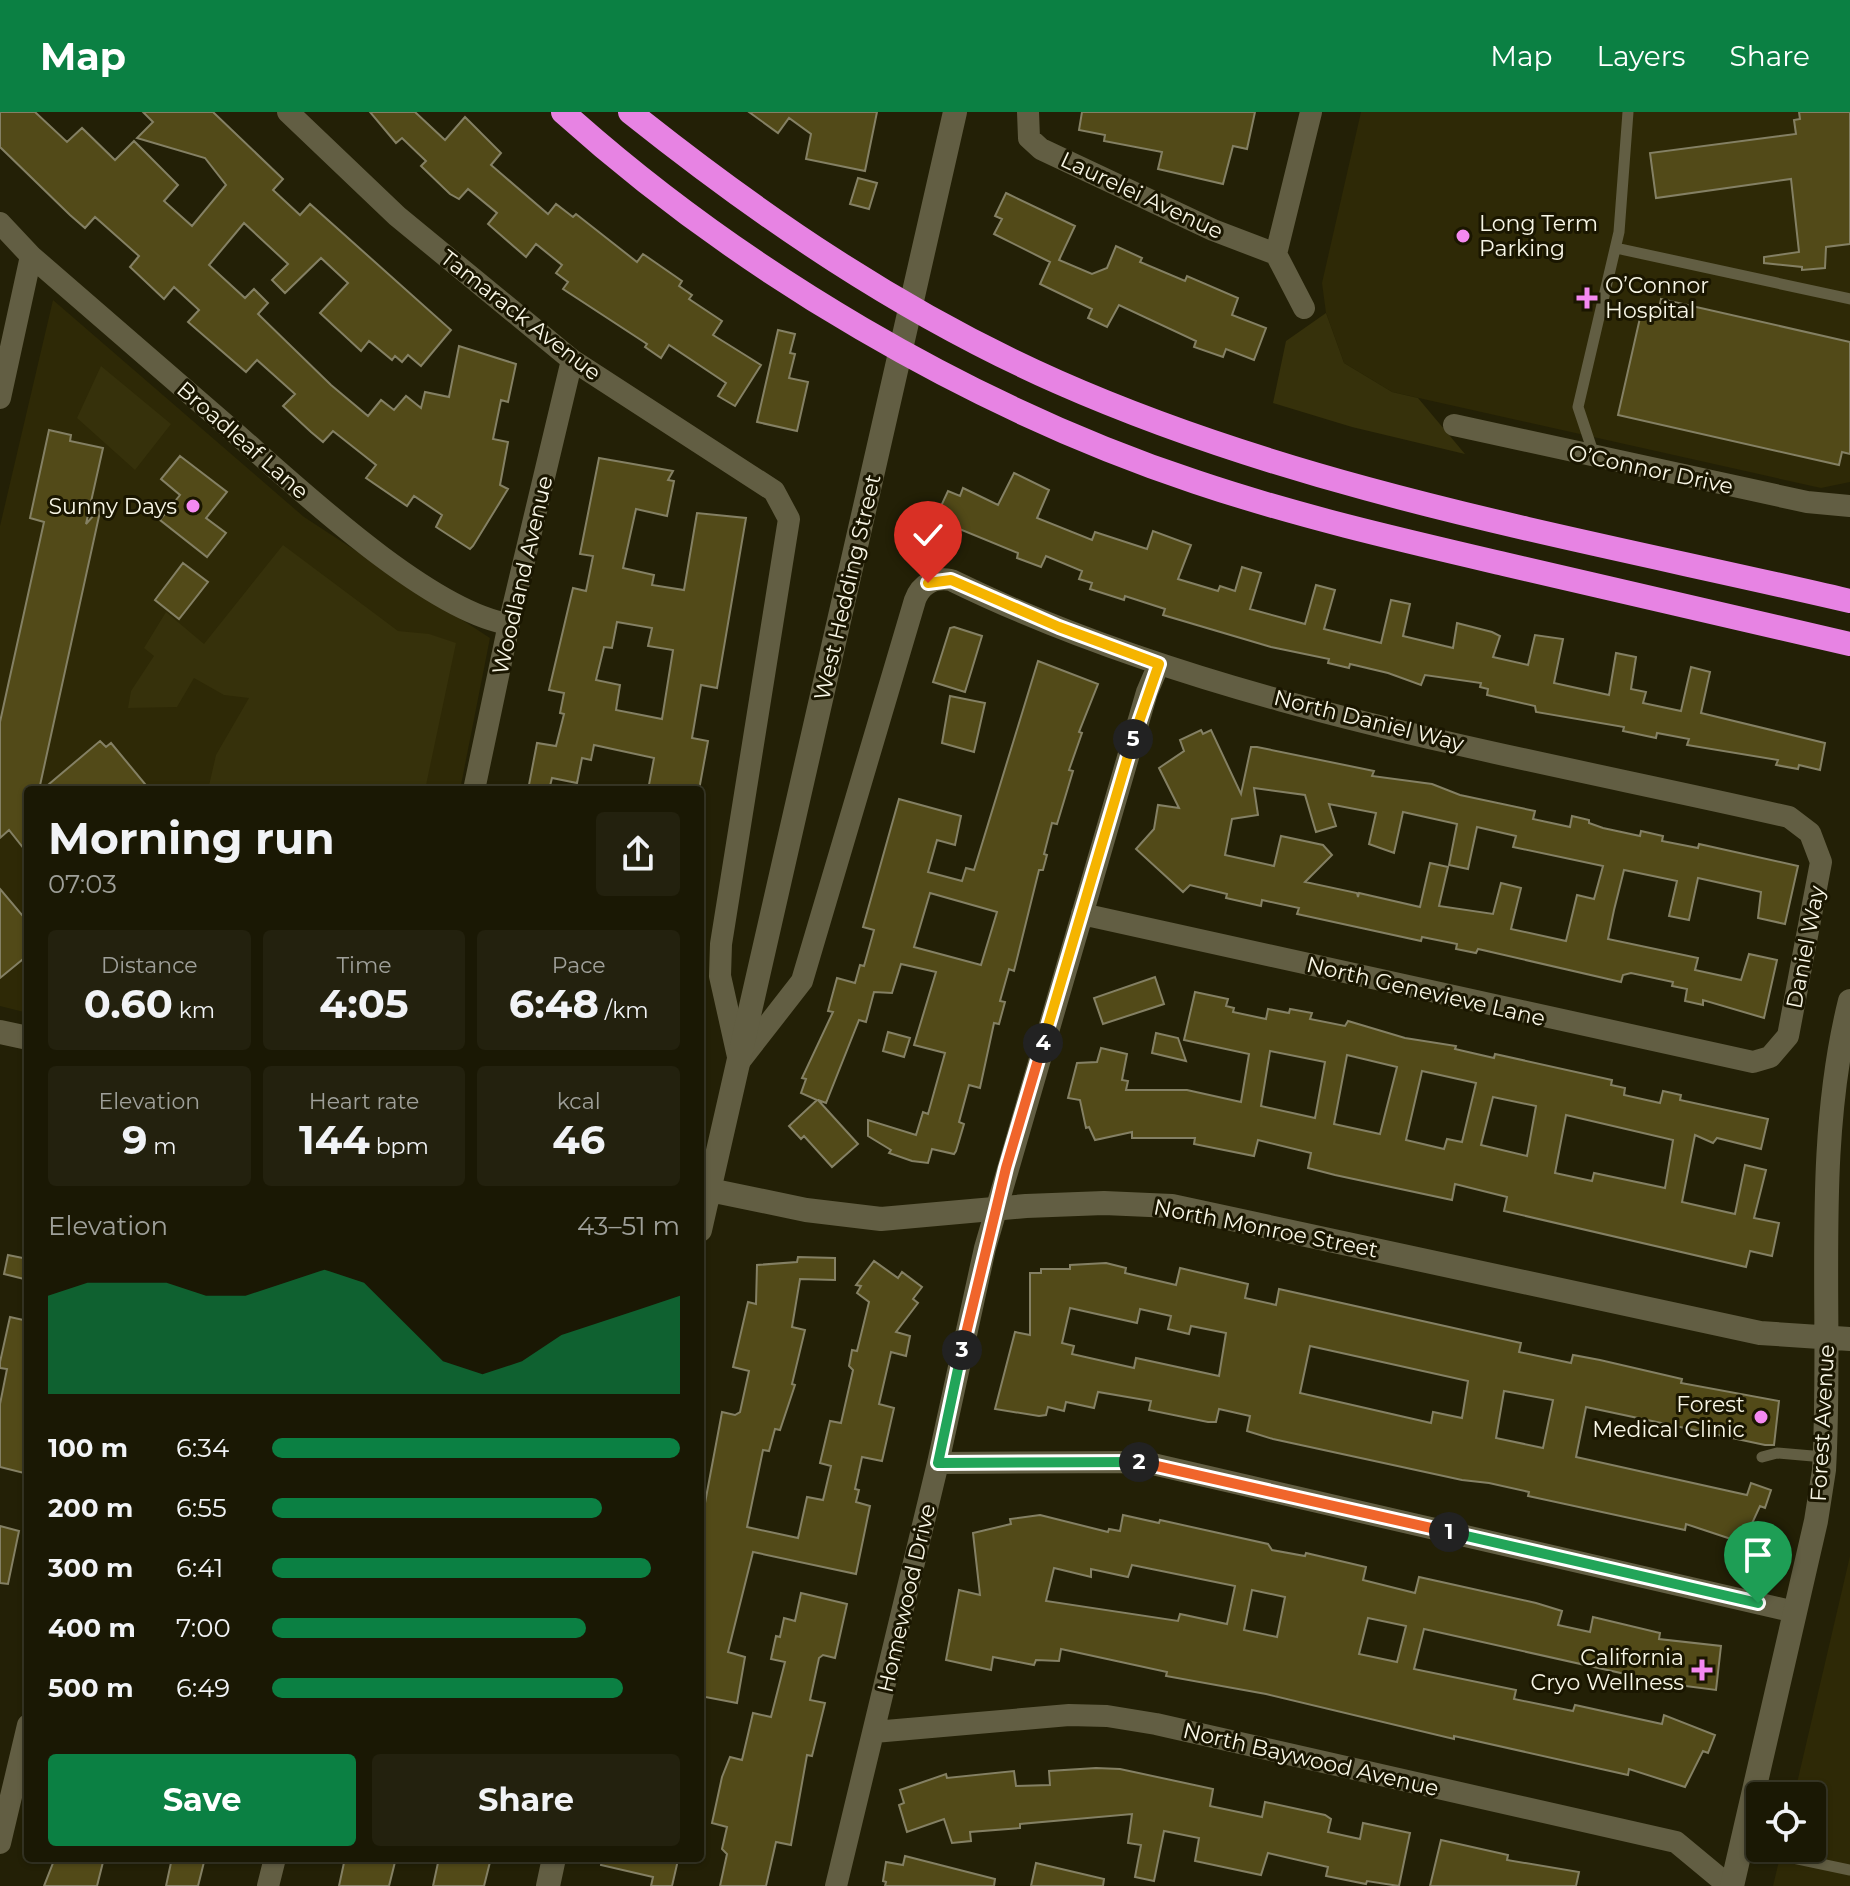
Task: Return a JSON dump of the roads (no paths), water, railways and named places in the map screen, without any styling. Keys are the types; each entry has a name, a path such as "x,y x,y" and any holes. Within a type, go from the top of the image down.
{"highway":[{"path":"563,112 634,172 728,241 873,332 927,363 1098,445 1223,491 1387,536 1850,644"},
{"path":"630,112 774,223 937,321 1085,393 1201,439 1281,465 1399,497 1850,601"}],"main road":[{"name":"West Hedding Street","path":"705,1189 739,1062 955,112"},
{"name":"Forest Avenue","path":"1730,1886 1816,1521 1838,1339 1832,1109 1836,1064 1850,1001"},
{"path":"0,1032 24,1037"},
{"name":"North Monroe Street","path":"705,1189 806,1210 881,1219 1104,1203 1172,1206 1718,1325 1786,1337 1838,1339"},
{"path":"548,1886 553,1862"}],"street":[{"name":"Tamarack Avenue","path":"288,112 397,216 572,360 774,491"},
{"path":"1304,308 1276,254 1311,112"},
{"name":"Laurelei Avenue","path":"1027,115 1029,138 1041,149 1213,230 1276,254"},
{"name":"Broadleaf Lane","path":"0,223 31,256 315,502 413,578 483,620 509,624"},
{"path":"0,398 31,256"},
{"name":"Woodland Avenue","path":"475,786 509,624 572,360"},
{"name":"O’Connor Drive","path":"1454,425 1595,458 1840,505"},
{"name":"West Hedding Street","path":"739,1062 720,976 721,944 789,519 774,491"},
{"name":"West Hedding Street","path":"739,1062 802,981 915,600 922,587 934,580"},
{"name":"North Daniel Way","path":"934,580 951,580 1059,627 1159,664 1339,715 1789,817 1810,833"},
{"name":"Homewood Drive","path":"836,1886 996,1209 1147,692 1159,664"},
{"name":"Daniel Way","path":"1770,1057 1788,1036 1821,862 1810,833"},
{"name":"North Genevieve Lane","path":"1082,914 1743,1061 1770,1057"},
{"path":"938,1463 1144,1462 1795,1612"},
{"name":"North Baywood Avenue","path":"874,1732 895,1727 1107,1716 1676,1842 1730,1886"},
{"path":"0,1843 24,1742"},
{"path":"268,1886 274,1862"}],"lane":[{"path":"1595,458 1578,407 1616,248 1628,112"},
{"path":"1616,248 1850,299"},
{"path":"1840,505 1850,493"},
{"path":"1762,1457 1777,1453 1824,1457"},
{"path":"1741,1847 1850,1870"}],"place":[{"name":"Long Term Parking","path":"1463,236"},
{"name":"O’Connor Hospital","path":"1587,298"},
{"name":"Sunny Days","path":"193,506"},
{"name":"Forest Medical Clinic","path":"1761,1417"},
{"name":"California Cryo Wellness","path":"1702,1670"}]}
